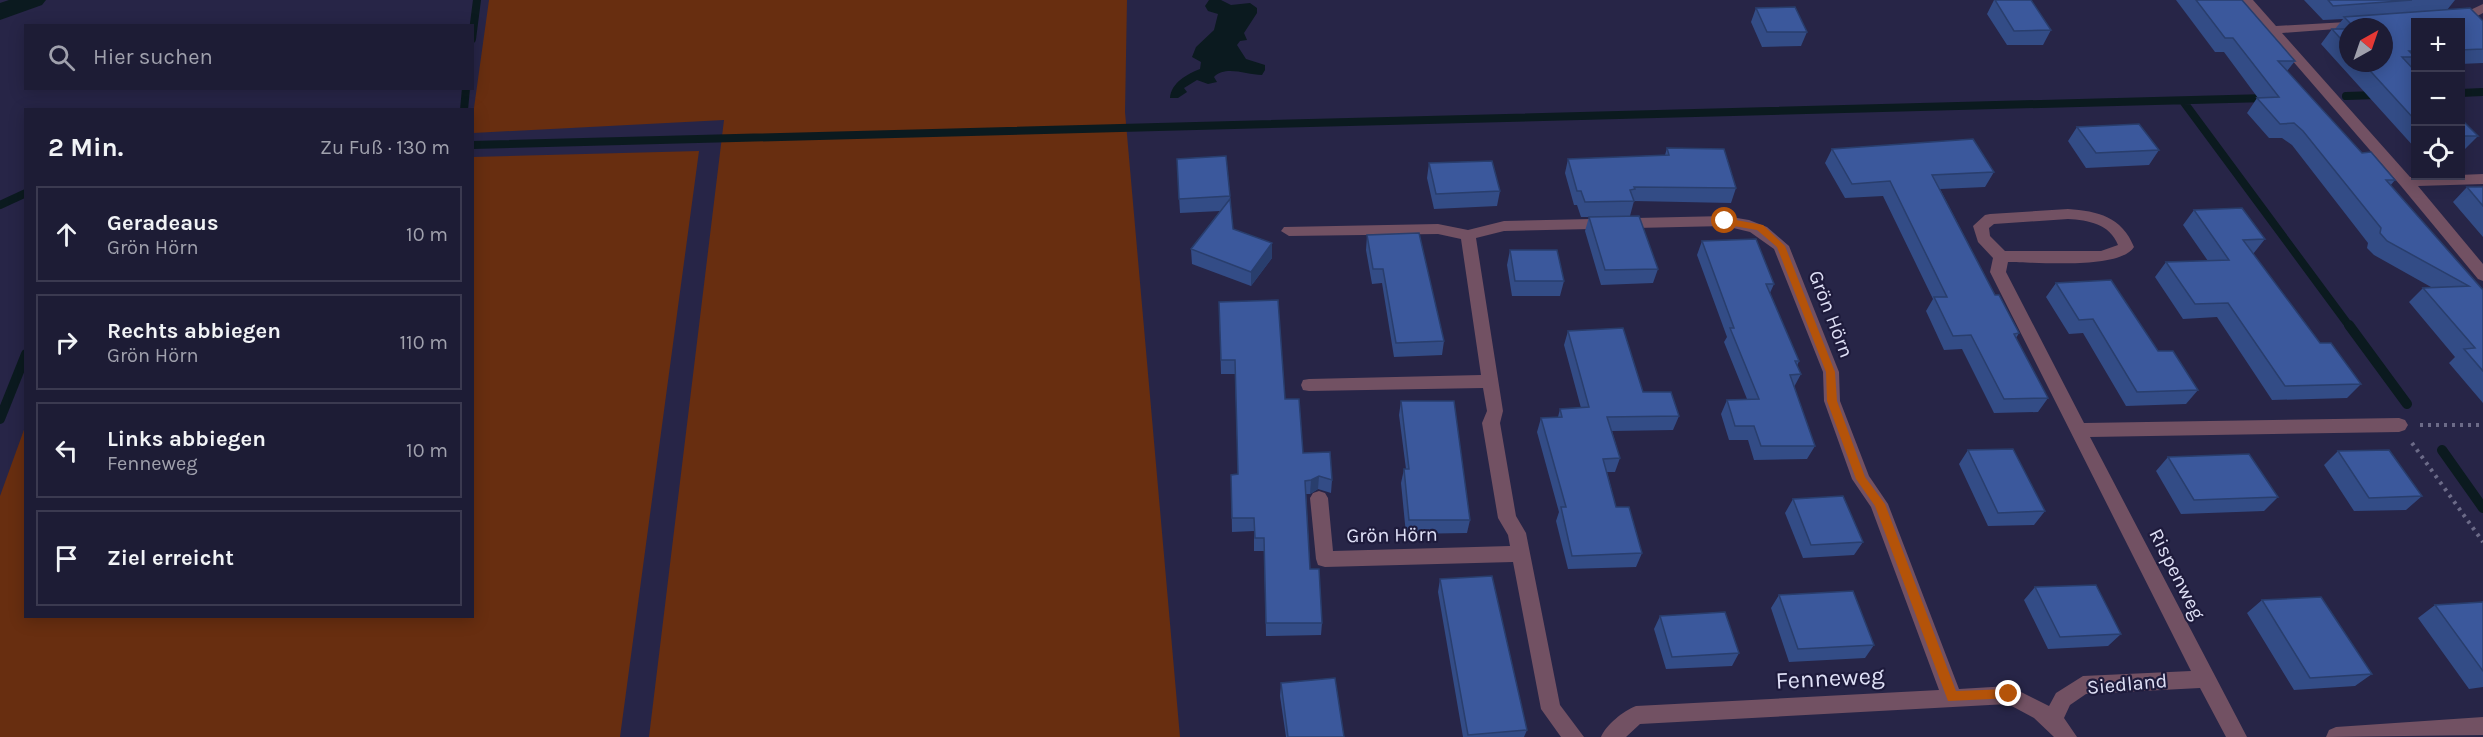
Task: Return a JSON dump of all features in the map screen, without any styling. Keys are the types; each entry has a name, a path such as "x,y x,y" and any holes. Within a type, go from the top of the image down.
{"street":[{"path":"2246,0 2406,182 2483,274"},
{"path":"2446,18 2469,16 2483,8"},
{"path":"2271,30 2339,25"},
{"path":"2406,182 2483,179"},
{"path":"2090,215 2108,222 2122,235 2126,247 2117,253 2102,256 2001,257 1983,238 1981,226 1990,219 2090,215"},
{"name":"Grön Hörn","path":"1288,231 1438,229 1468,235 1504,226 1725,221 1760,228 1780,246 1831,372 1832,401 1861,479 1879,504 1952,697"},
{"path":"1468,235 1495,411 1491,423 1508,518 1517,533 1551,709 1574,737"},
{"name":"Rispenweg","path":"2001,257 1998,272 2205,679 2237,737"},
{"path":"1309,385 1491,381"},
{"path":"2080,430 2399,425"},
{"name":"Grön Hörn","path":"1319,498 1325,560 1521,554"},
{"name":"Siedland","path":"2053,719 2063,699 2083,685 2205,679"},
{"name":"Fenneweg","path":"1611,737 1636,715 2009,694 2035,705 2053,719"},
{"path":"2053,719 2067,737"},
{"path":"2336,737 2483,726"}],"path":[{"path":"2399,425 2483,542"},
{"path":"2446,425 2483,425"}],"shaded area":[{"path":"489,0 1127,0 1125,112 1180,737 649,737 724,120 474,133 474,108"},
{"path":"1209,0 1221,0 1231,5 1250,3 1257,8 1257,13 1244,33 1247,40 1240,41 1237,45 1246,59 1265,65 1265,70 1262,75 1230,71 1219,73 1214,77 1217,82 1208,84 1197,80 1184,88 1187,92 1178,98 1170,98 1173,88 1185,76 1200,69 1201,62 1192,57 1196,47 1214,30 1218,14 1208,11 1205,6"},
{"path":"699,151 620,737 0,737 0,496 24,430 24,618 474,618 474,157"}],"building":[{"path":"1995,0 2031,0 2051,30 2014,31"},
{"path":"2196,0 2242,0 2295,61 2278,61 2362,153 2371,152 2395,180 2386,180 2483,290 2483,371 2464,349 2475,348 2423,288 2469,286 2387,241 2380,233 2381,228 2303,131 2294,123 2280,124 2257,98 2279,97 2233,38 2225,38"},
{"path":"2328,0 2412,0 2333,6"},
{"path":"1795,7 1807,32 1767,32 1756,8"},
{"path":"2470,8 2483,21 2483,49 2465,50 2465,18 2411,18 2411,51 2409,51 2411,57 2402,57 2411,67 2411,116 2371,72 2393,72 2393,18 2344,17"},
{"path":"2332,29 2339,29 2339,37"},
{"path":"2465,123 2478,136 2465,136"},
{"path":"2139,124 2159,150 2096,153 2077,127"},
{"path":"1973,139 1994,172 1932,175 1995,295 1999,295 2019,333 2014,334 2048,398 2004,399 1971,335 1953,336 1934,297 1947,297 1890,181 1852,184 1832,149"},
{"path":"1667,148 1724,149 1736,188 1634,187 1635,189 1630,190 1634,201 1585,202 1581,191 1577,191 1568,159 1669,155"},
{"path":"1226,156 1230,196 1179,199 1177,159"},
{"path":"1492,161 1500,191 1436,194 1429,163"},
{"path":"2467,187 2483,187 2483,206"},
{"path":"1230,199 1233,229 1272,243 1251,272 1191,249"},
{"path":"2242,208 2265,239 2243,240 2320,343 2331,343 2361,384 2285,386 2228,303 2195,304 2166,262 2229,260 2194,210"},
{"path":"1639,216 1658,269 1605,270 1589,217"},
{"path":"1419,233 1444,341 1396,343 1383,269 1373,269 1367,235"},
{"path":"1756,239 1774,284 1766,284 1799,361 1795,361 1801,374 1790,375 1815,446 1761,446 1754,426 1735,426 1727,400 1759,399 1730,328 1734,328 1702,241"},
{"path":"1510,250 1557,250 1564,281 1515,281"},
{"path":"2111,280 2158,351 2173,351 2198,390 2137,392 2093,319 2079,320 2056,283"},
{"path":"1278,300 1285,399 1299,399 1303,453 1330,452 1332,480 1319,476 1305,481 1310,569 1319,569 1322,623 1266,623 1264,538 1255,538 1254,518 1232,518 1231,475 1238,474 1235,360 1221,360 1219,302"},
{"path":"1623,328 1643,392 1671,392 1679,416 1607,417 1620,458 1603,459 1616,507 1629,507 1642,553 1572,556 1561,507 1566,507 1541,418 1562,417 1560,409 1589,407 1568,331"},
{"path":"1401,401 1454,401 1470,520 1409,520 1404,469 1409,469"},
{"path":"2013,449 2045,511 1998,513 1968,450"},
{"path":"2389,450 2422,496 2369,498 2338,451"},
{"path":"2249,454 2278,497 2194,500 2168,457"},
{"path":"1843,496 1863,542 1811,545 1793,499"},
{"path":"1492,576 1527,730 1468,735 1440,579"},
{"path":"2096,585 2121,634 2060,637 2035,587"},
{"path":"1853,591 1874,645 1798,649 1779,595"},
{"path":"2321,597 2372,674 2310,678 2262,600"},
{"path":"2483,602 2483,671 2435,605"},
{"path":"1725,612 1739,653 1672,657 1660,616"},
{"path":"1335,678 1344,737 1288,737 1281,683"}],"waterway":[{"path":"0,12 33,0"},
{"path":"474,24 477,0"},
{"path":"464,108 466,90"},
{"path":"2465,93 2483,92"},
{"path":"2346,96 2377,95"},
{"path":"474,145 2267,98"},
{"path":"2183,101 2350,327"},
{"path":"0,205 24,194"},
{"path":"2349,325 2407,404"},
{"path":"0,419 24,359"},
{"path":"2442,450 2483,508"}],"route":[{"path":"1725,221 1760,228 1780,246 1831,372 1832,401 1861,479 1879,504 1952,697 2009,694"}]}
